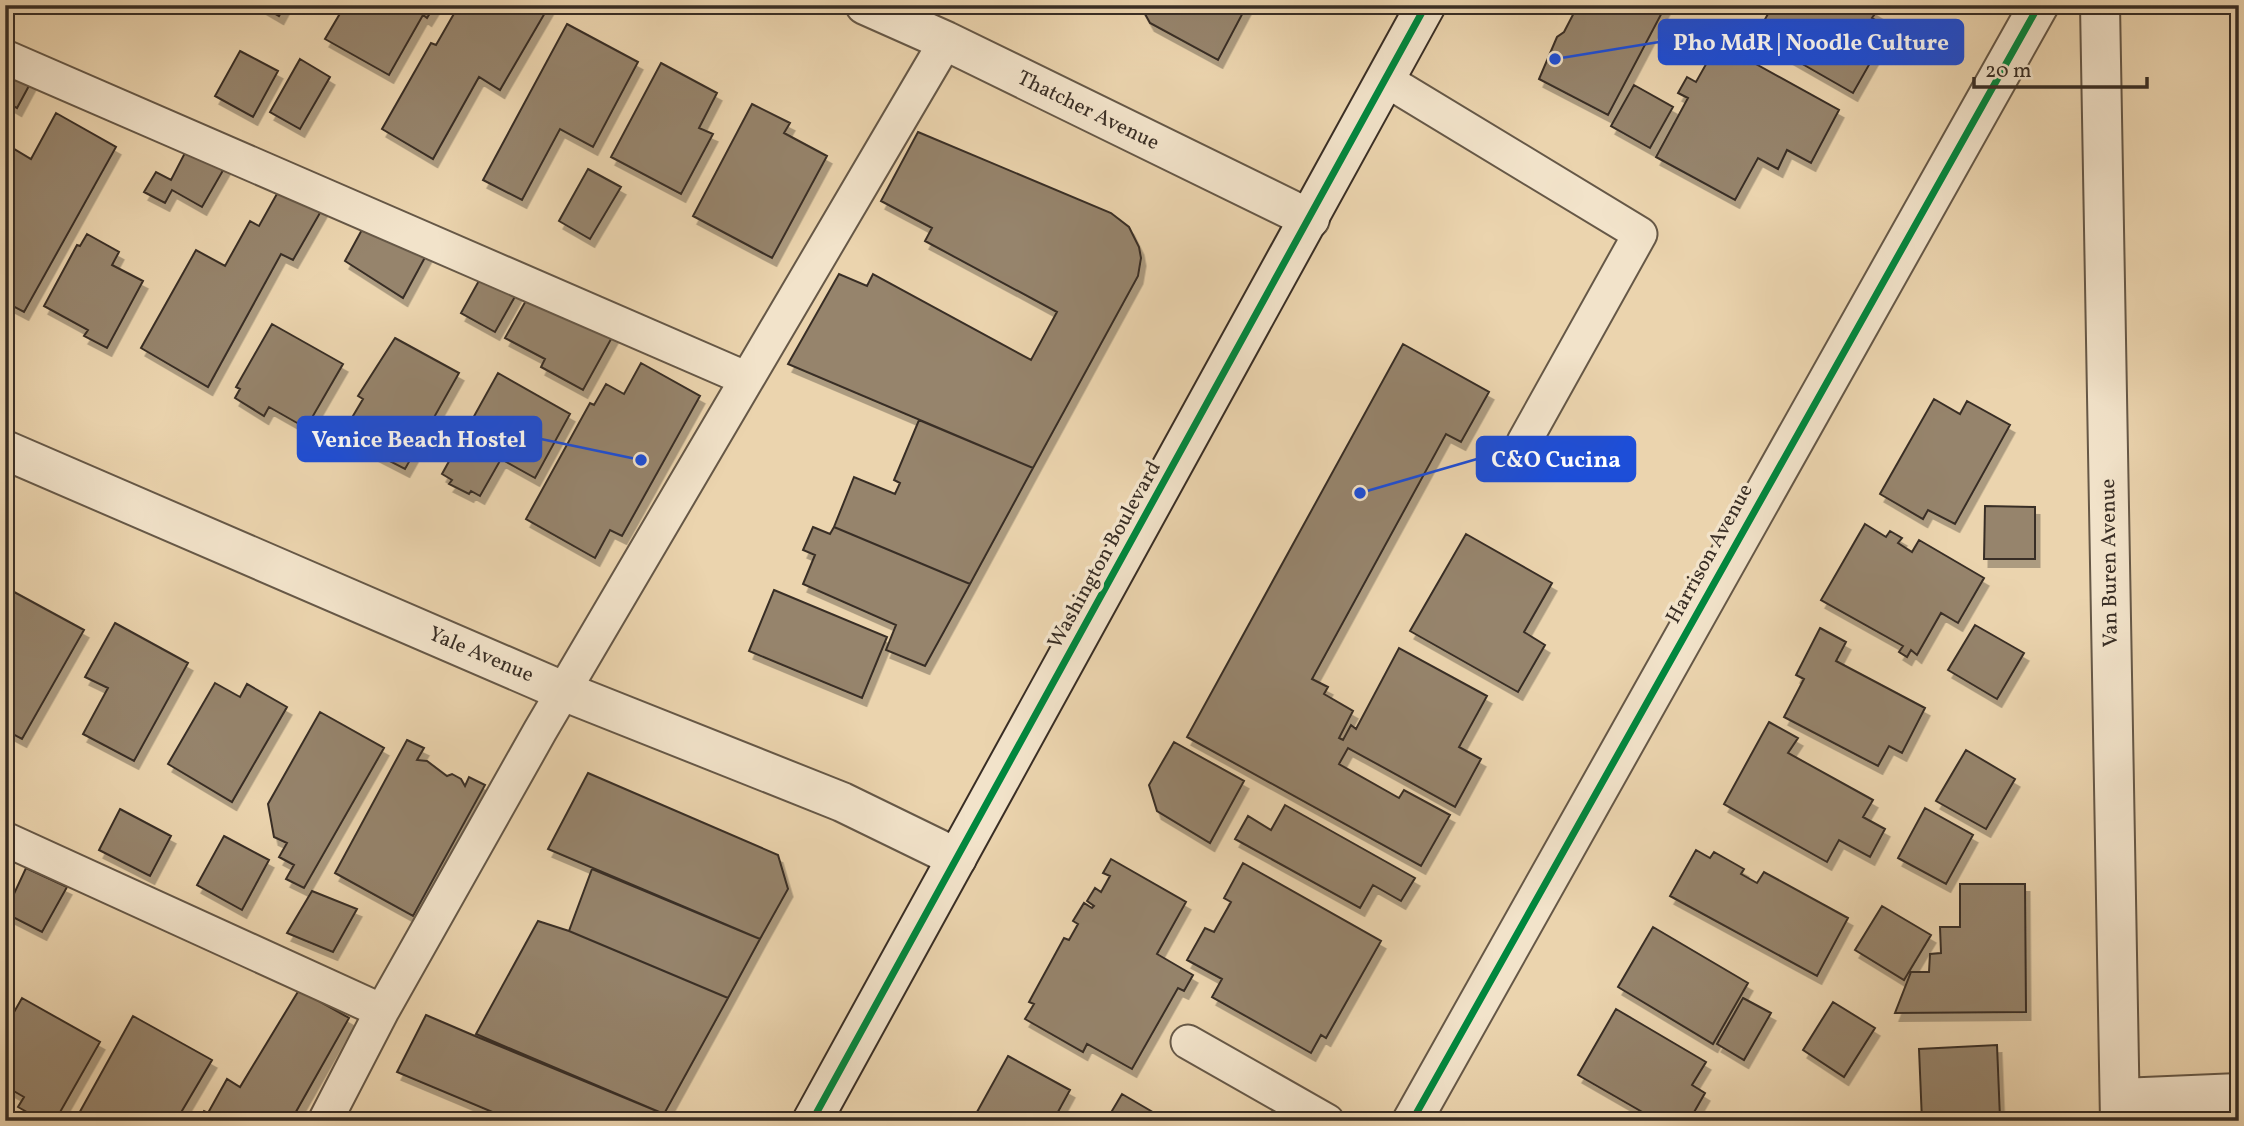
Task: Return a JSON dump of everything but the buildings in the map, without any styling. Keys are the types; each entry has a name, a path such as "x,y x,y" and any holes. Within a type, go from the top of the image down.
{"street":[{"name":"Thatcher Avenue","path":"865,5 946,41 1310,219"},
{"name":"Washington Boulevard","path":"812,1121 1426,5"},
{"name":"Harrison Avenue","path":"1412,1121 2039,5"},
{"name":"Van Buren Avenue","path":"2100,5 2120,1109"},
{"name":"Yale Avenue","path":"5,450 563,691 842,802 957,858"},
{"path":"2120,1109 2239,1093"}],"lane":[{"path":"325,1121 382,1010 563,691 946,41"},
{"path":"5,57 747,379"},
{"path":"1386,80 1640,234 1524,442"},
{"path":"5,839 382,1010"},
{"path":"1188,1042 1327,1121"}],"cycle path":[{"path":"812,1121 1426,5"},
{"path":"1412,1121 2039,5"}],"place":[{"name":"Pho MdR | Noodle Culture","path":"1555,59"},
{"name":"Venice Beach Hostel","path":"641,460"},
{"name":"C&O Cucina","path":"1360,493"}]}
